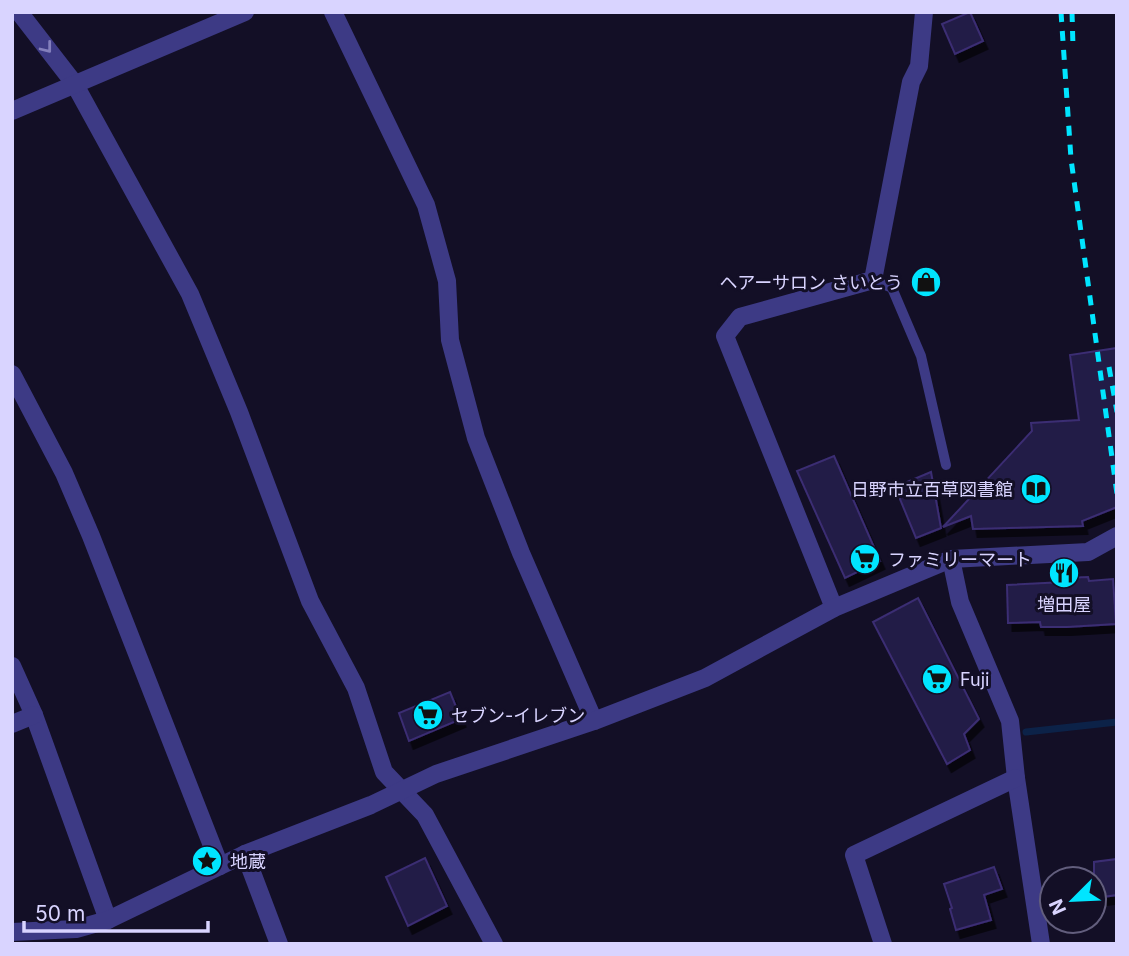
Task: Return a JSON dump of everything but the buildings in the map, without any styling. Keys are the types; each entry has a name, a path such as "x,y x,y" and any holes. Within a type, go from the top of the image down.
{"street":[{"path":"19,12 74,83 190,294 244,425 310,601 356,688 384,772 425,815 494,944"},
{"path":"12,111 245,12"},
{"path":"333,12 426,205 447,281 450,340 476,438 521,553 594,721"},
{"path":"834,608 725,337 740,317 873,279 911,82 919,66 924,12"},
{"path":"12,374 64,473 91,536 220,866"},
{"path":"20,936 76,929 108,920 245,854 371,805 436,774 594,721 705,678 834,608 951,559 1088,552 1117,536"},
{"path":"951,559 960,602 1010,721 1041,944"},
{"path":"12,666 34,715 108,920"},
{"path":"12,724 34,715"},
{"path":"883,944 854,855 1016,778"},
{"path":"245,854 279,944"}],"lane":[{"path":"873,279 892,288 921,356 946,465"}],"waterway":[{"path":"1026,732 1117,722"}],"railway":[{"path":"1061,12 1071,159 1117,494"},
{"path":"1072,12 1073,47"},
{"path":"1109,367 1117,412"}],"place":[{"name":"ヘアーサロン さいとう","path":"926,282"},
{"name":"日野市立百草図書館","path":"1036,489"},
{"name":"ファミリーマート","path":"865,559"},
{"name":"増田屋","path":"1064,573"},
{"name":"Fuji","path":"937,679"},
{"name":"セブン-イレブン","path":"428,715"},
{"name":"地蔵","path":"207,861"}]}
